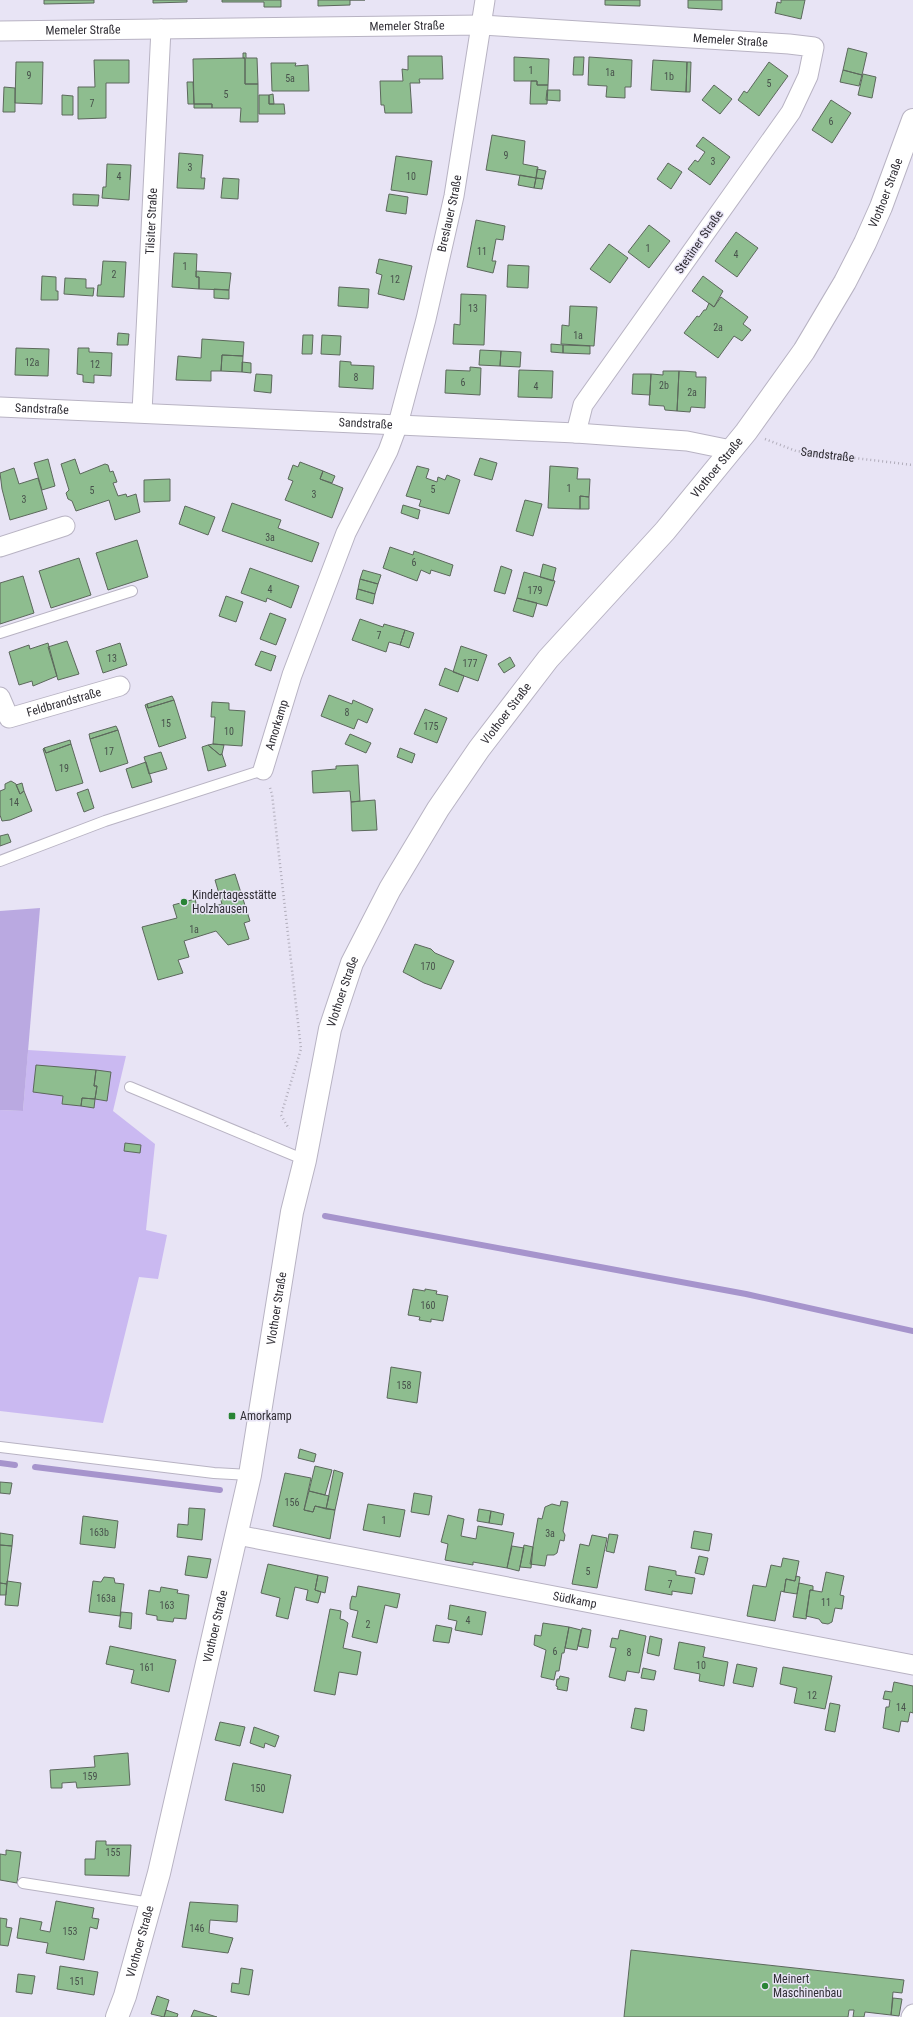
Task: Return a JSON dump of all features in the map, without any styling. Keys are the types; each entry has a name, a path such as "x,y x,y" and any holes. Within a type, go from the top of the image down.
{"street":[{"name":"Breslauer Straße","path":"398,424 426,319 454,196 485,0"},
{"name":"Memeler Straße","path":"0,32 482,25 789,44 814,48"},
{"name":"Tilsiter Straße","path":"142,412 161,29"},
{"name":"Stettiner Straße","path":"576,433 583,405 791,112 808,76 814,48"},
{"name":"Vlothoer Straße","path":"117,2017 125,1996 159,1872 237,1535 250,1476 292,1212 306,1153 330,1029 352,963 390,889 438,809 479,749 548,659 665,531 746,432 804,351 846,282 881,207 913,120"},
{"name":"Sandstraße","path":"0,407 142,412 576,433 687,441 731,450"},
{"name":"Amorkamp","path":"263,770 292,675 346,533 388,452 398,424"},
{"path":"0,547 65,526"},
{"name":"Feldbrandstraße","path":"0,697 4,723 120,686"},
{"name":"Südkamp","path":"237,1535 913,1665"}],"lane":[{"path":"0,633 132,591"},
{"path":"0,861 105,821 263,770"},
{"path":"130,1087 306,1153"},
{"path":"0,1447 250,1476"},
{"path":"23,1883 150,1903"}],"path":[{"name":"Sandstraße","path":"746,432 796,451 913,465"},
{"path":"263,770 272,794 301,1049 281,1115 292,1134 306,1153"}],"shaded area":[{"path":"40,908 23,1111 0,1110 0,911"},
{"path":"28,1050 126,1056 113,1111 155,1144 146,1230 167,1235 158,1279 139,1277 103,1423 0,1411 0,1110 23,1111"}],"building":[{"path":"44,0 94,0 94,3 44,4"},
{"path":"153,0 187,0 187,2 153,3"},
{"path":"222,0 281,0 281,7 264,7 264,2 222,2"},
{"path":"318,0 350,0 350,5 318,6"},
{"path":"605,0 640,0 640,6 605,5"},
{"path":"688,0 722,0 722,10 688,8"},
{"path":"781,0 805,0 801,19 775,13 777,2 781,3"},
{"path":"848,48 867,53 862,75 843,70"},
{"path":"243,53 246,53 246,58 257,58 258,84 245,84 245,58 243,58"},
{"path":"408,56 442,56 443,79 419,79 420,83 410,83 412,113 385,113 384,105 381,105 380,81 403,81 402,69 408,70"},
{"path":"514,57 549,59 548,85 537,85 537,81 514,81"},
{"path":"574,57 584,57 583,75 573,75"},
{"path":"589,57 632,60 631,87 625,87 625,98 606,97 607,86 588,85"},
{"path":"245,58 245,84 258,84 258,122 240,122 241,108 212,108 212,104 194,104 193,59"},
{"path":"94,60 129,60 129,83 106,83 106,118 78,119 78,87 95,87"},
{"path":"653,60 687,62 686,92 651,90"},
{"path":"16,62 43,62 42,104 15,103"},
{"path":"687,62 691,62 690,92 686,92"},
{"path":"769,62 788,76 759,116 738,100 744,91 747,93"},
{"path":"271,63 296,63 295,66 308,65 309,91 272,91"},
{"path":"843,70 862,75 859,86 840,82"},
{"path":"863,74 876,77 872,98 858,95"},
{"path":"531,81 537,81 537,85 548,85 547,104 530,104"},
{"path":"187,82 193,82 194,104 188,104"},
{"path":"714,85 732,99 720,114 702,100"},
{"path":"4,87 15,88 15,112 3,112"},
{"path":"547,90 560,90 560,101 546,100"},
{"path":"273,94 274,104 269,104 269,95"},
{"path":"62,95 73,96 73,115 62,115"},
{"path":"259,95 269,95 269,104 284,104 285,114 259,114"},
{"path":"831,100 851,113 832,143 812,130"},
{"path":"194,104 212,104 212,108 194,108"},
{"path":"492,135 525,141 523,164 538,167 536,178 486,170"},
{"path":"703,137 730,157 710,185 688,169 695,160 698,162 705,152 696,146"},
{"path":"179,153 203,155 201,178 205,178 204,189 177,188"},
{"path":"396,156 432,161 427,195 391,190"},
{"path":"668,163 682,172 671,189 657,179"},
{"path":"107,164 131,165 129,200 102,198 103,187 106,187"},
{"path":"537,169 546,171 544,179 536,178"},
{"path":"520,175 536,178 534,188 518,185"},
{"path":"223,178 239,179 238,199 221,198"},
{"path":"536,178 544,179 542,189 534,188"},
{"path":"73,194 99,195 98,206 73,205"},
{"path":"389,194 408,197 406,214 386,211"},
{"path":"476,220 505,226 503,240 496,239 492,261 496,261 493,273 467,267"},
{"path":"649,225 670,241 649,268 628,252"},
{"path":"736,232 758,248 737,277 715,261"},
{"path":"609,244 628,258 610,283 590,269"},
{"path":"174,253 197,254 196,277 199,277 199,289 172,287"},
{"path":"379,259 412,266 404,300 378,294 382,275 376,273"},
{"path":"103,261 126,262 124,297 97,296 98,285 101,285"},
{"path":"508,265 529,266 528,288 507,287"},
{"path":"196,271 231,273 229,290 199,289 199,277 196,277"},
{"path":"42,276 56,277 56,291 58,291 58,300 41,300"},
{"path":"703,276 723,291 714,307 692,291"},
{"path":"65,278 86,279 86,288 94,288 93,296 64,294"},
{"path":"339,287 369,289 368,308 338,306"},
{"path":"214,289 229,290 229,299 214,298"},
{"path":"461,294 486,295 484,345 453,344 454,324 460,325"},
{"path":"721,297 748,317 743,324 751,330 742,341 734,336 718,358 684,333 697,316 699,317 704,310 706,310 709,303 714,307"},
{"path":"570,306 597,307 594,346 561,344 562,325 569,326"},
{"path":"118,333 129,334 128,345 117,345"},
{"path":"303,335 313,335 312,354 302,354"},
{"path":"322,335 341,336 340,355 321,354"},
{"path":"202,339 244,342 243,356 222,355 221,371 211,371 211,381 176,380 178,356 201,358"},
{"path":"551,344 563,345 563,353 551,352"},
{"path":"563,345 590,346 590,354 563,353"},
{"path":"16,348 49,349 48,376 15,375"},
{"path":"78,348 89,348 89,352 112,353 111,376 94,375 94,383 83,382 83,375 77,374"},
{"path":"480,350 501,351 500,366 479,365"},
{"path":"501,351 521,352 520,367 500,366"},
{"path":"222,355 243,356 242,372 221,371"},
{"path":"340,361 351,362 351,365 374,366 373,389 339,387"},
{"path":"242,362 251,363 251,373 242,372"},
{"path":"470,367 481,368 480,395 445,393 446,370 470,371"},
{"path":"519,370 553,371 552,398 518,397"},
{"path":"663,371 679,371 677,411 665,410 664,406 649,405 651,374 663,375"},
{"path":"679,371 696,372 696,377 706,377 705,408 691,407 690,412 677,411"},
{"path":"256,374 272,375 271,393 254,391"},
{"path":"633,374 651,374 650,395 632,394"},
{"path":"480,458 497,463 492,480 474,475"},
{"path":"48,459 55,486 42,490 34,463"},
{"path":"75,459 80,474 105,464 108,465 110,472 113,471 117,482 113,483 118,496 126,494 127,497 136,494 140,512 115,520 109,500 76,511 72,501 68,499 66,493 69,490 61,464"},
{"path":"300,462 323,471 320,479 343,488 332,518 285,500 293,481 288,479 293,465 298,467"},
{"path":"417,466 429,469 426,478 437,482 438,477 445,480 447,475 460,480 449,514 419,506 421,500 406,496"},
{"path":"550,466 578,468 577,479 590,479 589,497 580,496 580,509 548,508"},
{"path":"14,468 19,484 38,478 47,509 10,520 2,489 0,473"},
{"path":"323,471 335,476 332,483 320,479"},
{"path":"170,479 170,501 144,502 144,480"},
{"path":"580,496 589,497 589,509 580,509"},
{"path":"525,500 542,504 533,536 516,531"},
{"path":"232,503 281,520 278,528 319,543 312,562 222,531"},
{"path":"403,505 420,510 418,519 401,513"},
{"path":"185,506 215,517 208,535 179,524"},
{"path":"137,540 148,577 108,590 96,553"},
{"path":"390,547 413,555 414,551 453,565 450,576 431,570 430,574 421,570 417,581 383,568"},
{"path":"79,558 91,595 51,608 39,571"},
{"path":"543,564 556,568 553,581 540,577"},
{"path":"501,566 512,570 505,594 494,591"},
{"path":"250,568 299,586 291,608 267,598 266,602 241,593"},
{"path":"363,570 381,575 378,584 360,579"},
{"path":"524,572 555,581 547,606 517,598"},
{"path":"23,576 34,613 0,624 0,583"},
{"path":"360,579 378,584 375,594 358,589"},
{"path":"358,589 375,594 373,604 356,599"},
{"path":"226,596 243,602 236,622 219,616"},
{"path":"517,598 537,603 533,617 513,611"},
{"path":"270,613 286,619 276,645 260,639"},
{"path":"360,619 383,627 384,624 405,630 400,645 389,642 386,652 352,640"},
{"path":"405,630 414,633 409,648 400,645"},
{"path":"67,641 79,674 58,680 48,647"},
{"path":"48,643 57,676 33,686 32,681 19,685 9,652 29,645 30,649"},
{"path":"120,643 127,665 103,673 96,651"},
{"path":"461,646 487,655 478,681 453,672"},
{"path":"261,651 276,656 271,671 255,665"},
{"path":"510,657 515,666 504,673 498,664"},
{"path":"445,668 464,676 458,692 439,685"},
{"path":"329,695 352,704 353,700 373,709 367,723 358,719 354,729 321,716"},
{"path":"172,696 174,700 148,708 147,704"},
{"path":"174,700 186,738 159,747 145,705 147,704 148,708"},
{"path":"212,702 229,703 229,710 245,711 242,746 213,744 215,717 211,717"},
{"path":"425,709 447,718 437,743 414,734"},
{"path":"116,726 118,730 90,739 89,734"},
{"path":"118,730 128,763 100,772 90,739"},
{"path":"350,734 371,743 366,753 345,744"},
{"path":"70,740 71,744 46,753 44,748"},
{"path":"71,744 83,783 56,791 43,749 44,748 46,753"},
{"path":"208,745 224,745 222,754 220,755"},
{"path":"208,745 220,755 222,754 226,766 208,771 202,747"},
{"path":"400,748 415,754 412,763 397,757"},
{"path":"161,752 167,769 149,774 144,757"},
{"path":"146,762 152,782 132,788 126,769"},
{"path":"358,765 360,801 351,802 350,791 313,793 312,771 336,769 336,766"},
{"path":"11,781 16,784 20,794 24,791 32,811 10,820 2,821 0,815 0,791 5,789 5,784"},
{"path":"22,783 24,791 20,794 16,785"},
{"path":"88,789 94,808 84,812 77,793"},
{"path":"375,800 377,830 352,831 351,802"},
{"path":"8,834 11,842 0,846 0,836"},
{"path":"235,874 250,921 244,923 249,939 228,945 216,931 184,941 189,957 178,960 183,973 158,980 142,927 177,918 173,905 195,899 198,911 222,904 215,880"},
{"path":"415,944 431,949 435,953 454,961 441,989 424,983 403,972"},
{"path":"36,1065 96,1070 94,1086 97,1086 95,1099 82,1098 81,1106 62,1104 63,1096 33,1092"},
{"path":"96,1070 111,1072 107,1101 95,1099 97,1086 94,1086"},
{"path":"82,1098 95,1099 94,1108 81,1106"},
{"path":"125,1143 141,1145 140,1153 124,1151"},
{"path":"413,1289 437,1291 436,1294 448,1296 443,1321 431,1319 431,1322 419,1320 420,1317 408,1315"},
{"path":"391,1367 421,1372 417,1403 387,1398"},
{"path":"300,1449 316,1454 314,1462 298,1458"},
{"path":"315,1466 332,1470 325,1495 309,1491"},
{"path":"334,1470 343,1473 335,1510 326,1509"},
{"path":"285,1473 311,1478 304,1510 313,1512 315,1506 335,1510 330,1539 273,1526"},
{"path":"0,1482 12,1483 10,1494 0,1493"},
{"path":"309,1491 329,1496 326,1509 315,1506 313,1512 304,1510"},
{"path":"414,1493 432,1496 429,1515 411,1512"},
{"path":"561,1501 568,1502 563,1531 565,1535 564,1541 560,1540 557,1553 554,1555 547,1555 545,1566 530,1564 538,1518 542,1519 545,1507 552,1504 560,1506"},
{"path":"368,1504 405,1510 400,1537 363,1530"},
{"path":"189,1508 205,1509 202,1540 177,1537 178,1524 188,1525"},
{"path":"479,1509 491,1511 489,1523 477,1521"},
{"path":"491,1511 504,1514 502,1525 489,1523"},
{"path":"448,1515 464,1519 461,1536 476,1539 478,1526 514,1533 507,1568 473,1562 473,1565 445,1560 448,1544 441,1542"},
{"path":"83,1516 118,1521 115,1548 80,1544"},
{"path":"694,1531 712,1534 709,1551 691,1548"},
{"path":"0,1533 13,1535 12,1546 0,1545"},
{"path":"609,1534 618,1535 614,1553 606,1551"},
{"path":"592,1535 607,1538 597,1588 572,1584 580,1544 589,1546"},
{"path":"0,1545 12,1546 7,1584 0,1583"},
{"path":"524,1545 533,1547 531,1568 520,1567"},
{"path":"512,1546 524,1548 519,1571 507,1568"},
{"path":"188,1556 211,1559 207,1578 185,1575"},
{"path":"699,1556 708,1558 704,1575 695,1573"},
{"path":"783,1558 799,1561 795,1581 786,1579 784,1592 781,1591 775,1621 747,1616 753,1585 766,1587 771,1565 781,1567"},
{"path":"268,1564 318,1575 315,1590 321,1592 318,1603 306,1600 308,1590 295,1587 288,1619 276,1616 280,1598 261,1593"},
{"path":"649,1566 676,1571 676,1575 695,1578 692,1594 672,1591 672,1595 645,1590"},
{"path":"826,1572 844,1576 840,1595 844,1596 842,1609 835,1608 832,1622 828,1624 822,1623 819,1619 806,1616 810,1590 822,1592"},
{"path":"318,1575 328,1577 325,1593 315,1590"},
{"path":"796,1576 800,1577 797,1594 784,1592 786,1579 795,1581"},
{"path":"104,1577 114,1578 115,1583 124,1584 120,1616 89,1612 93,1581 101,1582"},
{"path":"7,1581 21,1583 18,1606 5,1605"},
{"path":"0,1583 7,1584 6,1595 0,1595"},
{"path":"799,1583 813,1586 813,1590 810,1590 806,1619 793,1617"},
{"path":"358,1586 400,1594 397,1608 385,1605 377,1643 352,1637 358,1611 350,1609 350,1604 352,1596 356,1597"},
{"path":"161,1587 178,1590 177,1593 189,1595 186,1619 174,1618 173,1622 157,1620 157,1616 146,1614 149,1590 160,1592"},
{"path":"450,1605 486,1612 482,1635 455,1630 457,1621 448,1619"},
{"path":"330,1609 341,1611 340,1619 348,1623 343,1648 361,1652 357,1675 339,1672 335,1695 314,1691"},
{"path":"121,1612 132,1613 131,1629 119,1627"},
{"path":"543,1623 569,1627 559,1671 556,1671 554,1680 541,1677 546,1650 534,1645 535,1635 541,1636"},
{"path":"436,1625 452,1628 449,1643 433,1641"},
{"path":"569,1627 581,1630 577,1650 565,1648"},
{"path":"582,1628 591,1630 588,1648 578,1646"},
{"path":"620,1630 646,1636 639,1673 627,1671 625,1681 609,1677 616,1648 610,1647 612,1638 618,1639"},
{"path":"650,1636 662,1639 659,1656 647,1653"},
{"path":"679,1642 705,1647 703,1657 728,1662 724,1686 699,1681 700,1674 674,1669"},
{"path":"110,1646 176,1660 169,1692 131,1683 134,1670 106,1664"},
{"path":"737,1664 757,1668 753,1687 733,1683"},
{"path":"783,1667 832,1676 825,1709 794,1703 797,1688 780,1684"},
{"path":"643,1668 656,1671 654,1680 641,1678"},
{"path":"560,1676 569,1678 567,1691 557,1689 557,1679 559,1679"},
{"path":"894,1682 913,1686 913,1713 910,1712 908,1722 901,1721 899,1732 883,1728 886,1707 889,1707 890,1700 883,1699 885,1691 892,1692"},
{"path":"830,1703 840,1705 835,1732 825,1730"},
{"path":"635,1708 647,1710 644,1731 631,1728"},
{"path":"220,1722 245,1727 240,1746 215,1740"},
{"path":"254,1727 279,1736 275,1747 265,1743 264,1748 250,1743"},
{"path":"128,1753 130,1785 77,1788 76,1782 62,1783 62,1788 51,1788 50,1770 95,1767 94,1756"},
{"path":"233,1763 291,1775 283,1813 225,1800"},
{"path":"96,1841 106,1841 106,1845 131,1845 129,1876 85,1875 85,1859 95,1859"},
{"path":"6,1850 21,1852 17,1883 0,1880 0,1854 6,1855"},
{"path":"56,1901 94,1908 92,1918 99,1919 97,1929 90,1927 84,1960 46,1953 48,1943 17,1938 20,1918 42,1922 40,1930 50,1932"},
{"path":"190,1902 238,1905 237,1922 210,1920 209,1933 233,1938 228,1953 182,1947"},
{"path":"0,1918 7,1919 6,1927 12,1928 8,1946 0,1945"},
{"name":"Meinert Maschinenbau","path":"631,1950 904,1980 902,1993 893,1992 891,2015 865,2012 864,2017 853,2017 854,2010 849,2010 848,2017 624,2017"},
{"path":"60,1966 98,1972 94,1995 57,1989"},
{"path":"241,1968 253,1970 249,1995 231,1992 232,1983 239,1984"},
{"path":"18,1974 35,1976 32,1994 16,1992"},
{"path":"157,1996 169,2000 164,2017 151,2014"},
{"path":"893,1998 902,1999 899,2016 891,2015"},
{"path":"166,2010 178,2014 177,2017 164,2017"},
{"path":"194,2010 217,2017 191,2017"}],"waterway":[{"path":"325,1216 746,1294 913,1331"},
{"path":"0,1463 15,1465"},
{"path":"35,1467 220,1490"}],"place":[{"name":"Kindertagesstätte Holzhausen","path":"184,902"},
{"name":"Amorkamp","path":"232,1416"},
{"name":"Meinert Maschinenbau","path":"765,1986"}]}
